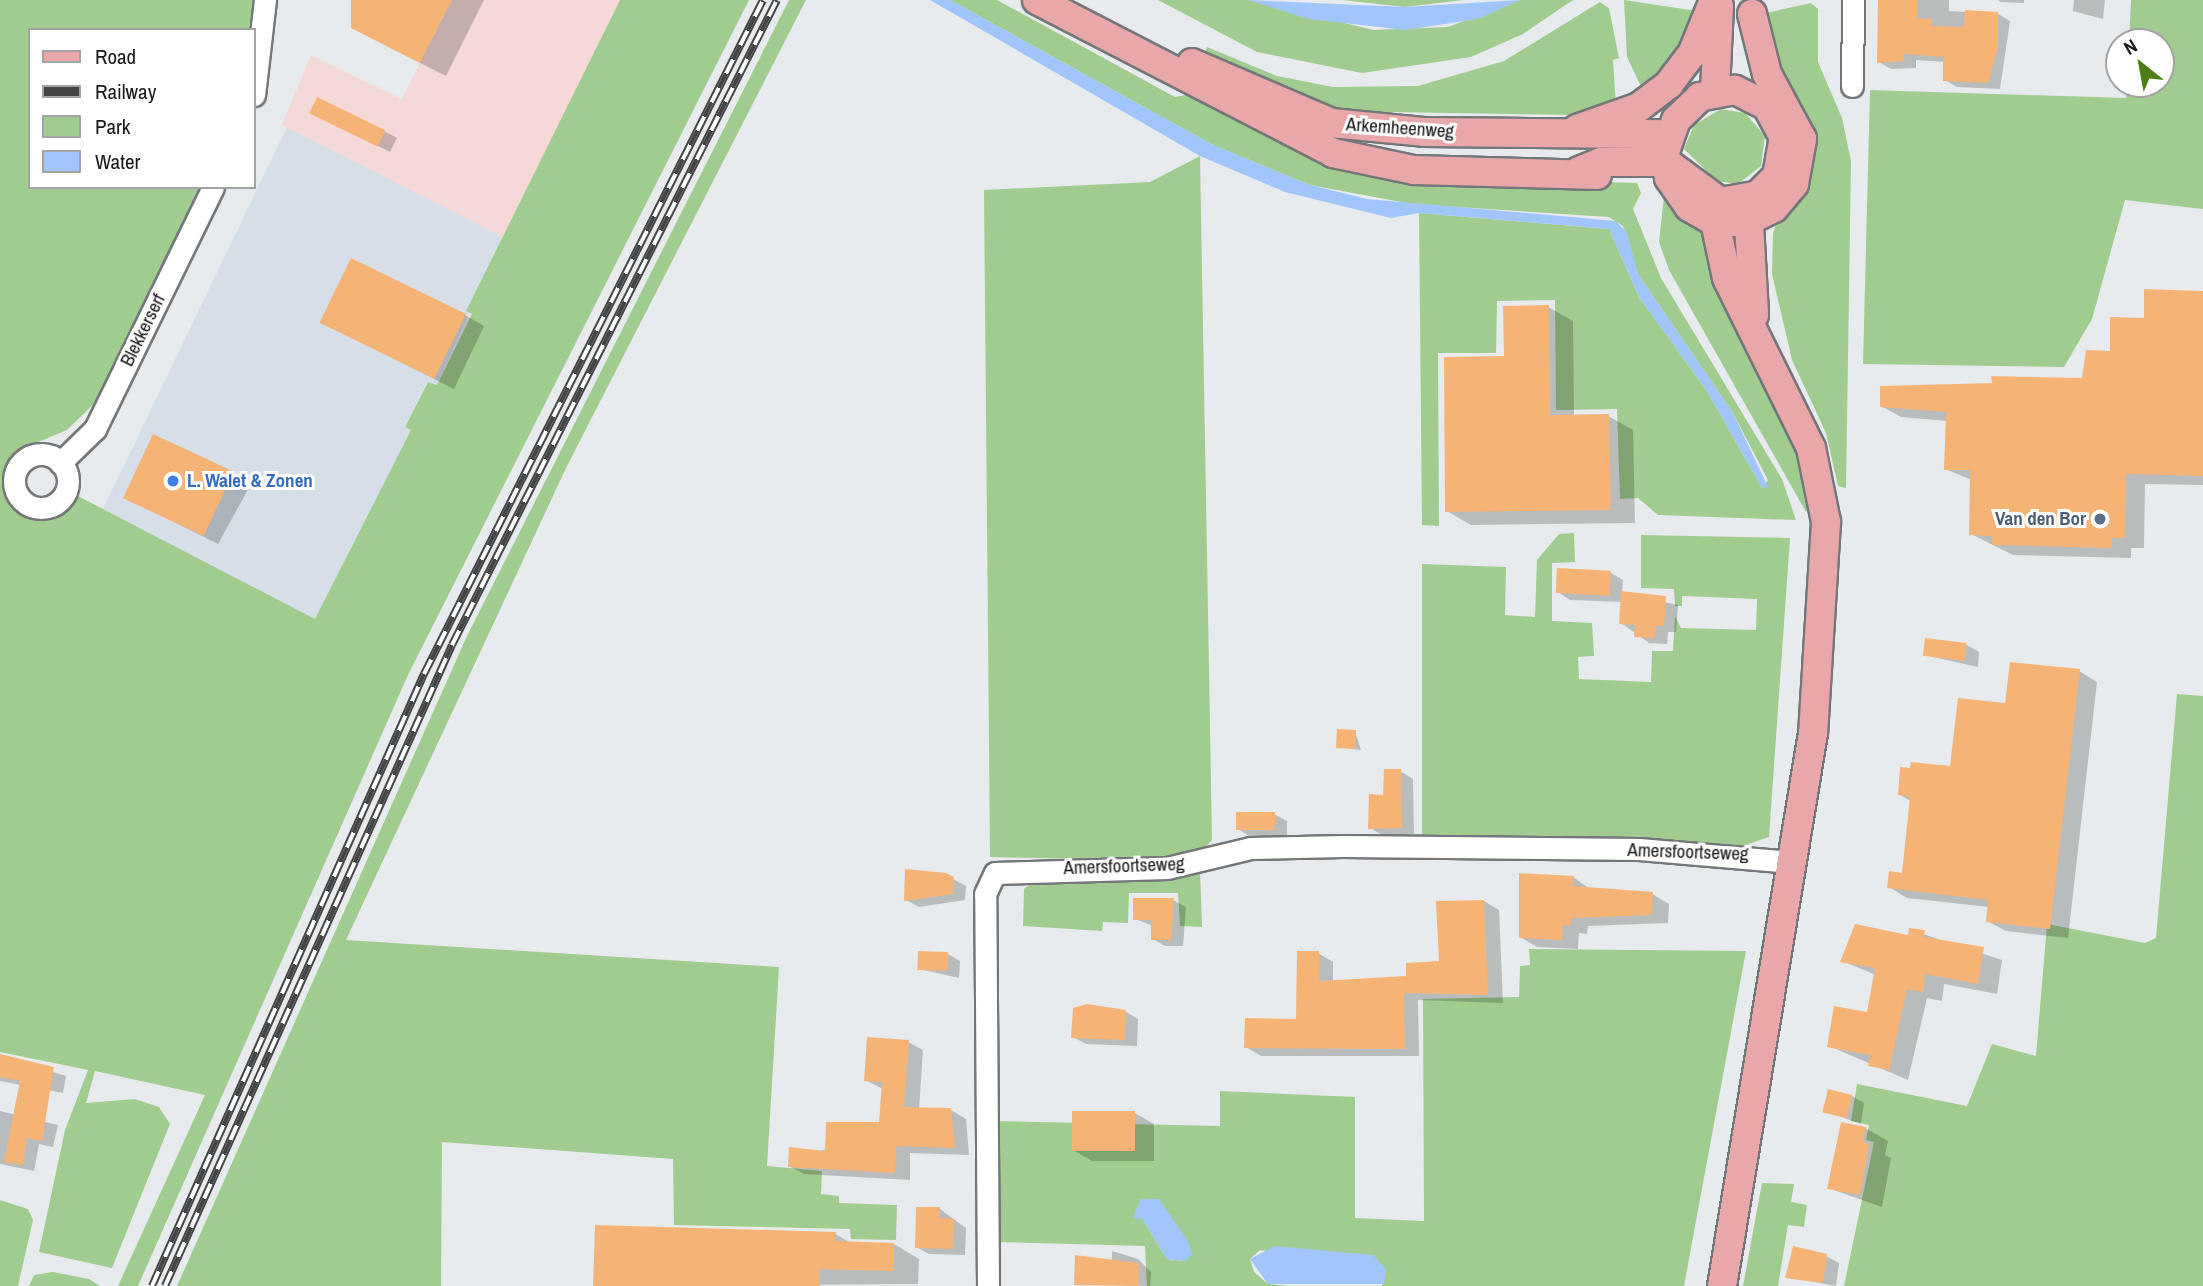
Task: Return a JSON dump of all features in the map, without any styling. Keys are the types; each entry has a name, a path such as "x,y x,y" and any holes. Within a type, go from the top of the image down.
{"main road":[{"name":"Arkemheenweg","path":"1037,0 1333,153 1414,170 1579,171 1601,162 1668,158"},
{"name":"Arkemheenweg","path":"1075,0 1199,66 1331,124 1424,132 1571,132 1668,158"},
{"path":"1571,132 1639,107 1669,84 1692,54 1716,0"},
{"path":"1715,91 1716,0"},
{"path":"1752,7 1761,90 1798,124 1803,155 1786,197 1752,213 1715,222 1689,207 1668,158 1687,107 1715,91 1761,90"},
{"path":"1668,158 1710,198 1752,213"},
{"path":"1752,213 1766,274 1755,325"},
{"path":"1715,222 1727,278 1755,325 1817,466 1826,522 1813,733 1722,1286"}],"street":[{"path":"256,78 265,0"},
{"path":"1852,86 1853,0"},
{"name":"Blekkerserf","path":"60,463 95,429 213,189"},
{"name":"Amersfoortseweg","path":"988,1286 985,894 995,873 1167,868 1235,850 1343,846 1639,849 1791,862"}],"shaded area":[{"path":"451,0 620,0 503,237 282,125 311,55 402,99"},
{"path":"287,127 503,237 437,385 427,382 405,426 411,430 315,620 103,509"}],"green space":[{"path":"0,0 255,0 253,28 28,28 28,189 200,189 96,402 67,430 19,450 3,480 8,501 23,515 54,517 76,495 315,619 411,430 405,427 428,382 437,385 472,314 466,311 620,0 749,0 408,675 138,1286 118,1286 205,1095 95,1071 86,1103 135,1099 159,1107 170,1124 112,1268 39,1252 65,1130 88,1070 0,1052"},
{"path":"789,0 806,0 566,468 346,940 779,967 767,1166 822,1171 821,1194 839,1196 839,1203 897,1205 896,1240 851,1239 850,1229 674,1225 673,1159 442,1142 441,1286 177,1286 467,636"},
{"path":"950,0 997,0 1175,97 1191,94 1222,111 1465,179 1637,183 1641,193 1633,209 1661,278 1782,479 1796,520 1658,515 1638,498 1620,499 1617,409 1556,410 1555,300 1497,301 1496,353 1438,353 1439,526 1422,525 1419,213 1609,229 1639,297 1707,391 1762,488 1768,480 1733,413 1638,274 1623,226 1609,217 1412,204 1310,185 1213,145"},
{"path":"1158,0 1248,0 1374,30 1448,27 1520,0 1573,0 1523,34 1471,57 1362,73 1257,52"},
{"path":"1342,0 1463,0 1405,7"},
{"path":"1624,0 1697,11 1687,44 1644,93 1627,57"},
{"path":"2131,0 2203,0 2203,209 2125,200 2092,319 2064,367 1863,364 1870,90 2175,98 2175,28 2130,28"},
{"path":"1600,2 1609,8 1619,58 1613,60 1616,106 1575,115 1329,111 1203,57 1207,47 1277,76 1333,87 1418,86 1504,61"},
{"path":"1811,3 1818,9 1818,62 1842,118 1851,161 1846,488 1838,486 1826,433 1792,360 1772,274 1773,233 1809,128 1780,74 1766,13"},
{"path":"1721,109 1745,113 1765,136 1761,166 1738,184 1717,181 1684,149 1694,125"},
{"path":"1200,156 1212,840 1204,849 1162,861 990,857 984,190 1150,182"},
{"path":"1664,196 1706,235 1727,311 1796,454 1811,507 1806,512 1669,270 1659,242"},
{"path":"1574,533 1575,562 1552,563 1552,621 1592,623 1594,656 1578,657 1579,679 1651,682 1652,651 1673,651 1675,616 1681,628 1756,630 1757,599 1682,596 1682,606 1675,606 1674,589 1641,588 1641,535 1790,538 1769,837 1740,847 1422,841 1422,564 1506,567 1505,615 1535,617 1537,560 1559,534"},
{"path":"2177,694 2203,696 2203,1286 1844,1286 1874,1142 1866,1140 1869,1125 1851,1121 1857,1084 1967,1106 1992,1044 2036,1056 2047,924 2145,943 2156,938"},
{"path":"1200,868 1202,927 1180,926 1178,893 1129,893 1128,923 1103,922 1102,931 1023,926 1024,889 1034,881"},
{"path":"1529,949 1746,951 1684,1286 1382,1286 1386,1269 1260,1250 1250,1259 1254,1272 1268,1284 1288,1286 1147,1286 1145,1246 998,1242 994,1121 1220,1126 1220,1091 1355,1097 1355,1218 1424,1221 1423,999 1519,997 1520,966 1530,965","holes":["1143,1220 1185,1261 1167,1259"]},
{"path":"1762,1183 1794,1184 1791,1202 1807,1205 1804,1227 1788,1225 1778,1286 1743,1286"},
{"path":"0,1200 28,1209 33,1220 18,1286 0,1286"},
{"path":"53,1272 89,1279 100,1286 29,1286 34,1275"}],"water":[{"path":"930,0 950,0 1213,145 1310,185 1367,199 1616,221 1627,233 1638,274 1733,413 1768,487 1762,488 1707,391 1639,297 1609,229 1419,213 1391,218 1285,192 1200,156"},
{"path":"1248,0 1405,7 1520,0 1478,19 1405,30 1309,19"},
{"path":"1141,1199 1159,1199 1188,1241 1192,1255 1185,1261 1167,1259 1143,1220 1133,1217"},
{"path":"1275,1246 1373,1255 1386,1269 1384,1284 1268,1284 1250,1259"}],"building":[{"path":"351,0 452,0 420,63 351,28"},
{"path":"1878,0 1917,0 1917,18 1932,19 1932,26 1964,27 1965,10 1998,12 1998,47 1988,83 1943,81 1943,57 1904,54 1904,61 1877,63"},
{"path":"317,97 385,130 377,146 309,113"},
{"path":"351,258 466,314 434,379 319,323"},
{"path":"2144,289 2203,291 2203,476 2126,474 2125,538 2112,538 2112,548 1992,545 1992,536 1969,535 1970,470 1944,470 1946,412 1880,407 1880,386 1992,383 1991,376 2082,378 2086,350 2110,351 2110,317 2144,318"},
{"path":"1549,305 1550,415 1609,414 1611,510 1445,512 1444,357 1504,356 1503,306"},
{"path":"153,434 234,472 204,536 123,498"},
{"path":"1557,568 1611,571 1610,596 1556,593"},
{"path":"1621,591 1666,596 1664,626 1656,626 1655,638 1634,637 1635,625 1619,624"},
{"path":"1925,638 1967,643 1964,661 1923,656"},
{"path":"2010,662 2080,669 2050,929 1986,922 1988,900 1887,888 1889,871 1902,873 1910,797 1898,795 1900,767 1910,768 1911,762 1950,766 1958,698 2005,703"},
{"path":"1337,729 1356,730 1355,749 1336,748"},
{"path":"1384,769 1401,769 1402,828 1368,829 1369,794 1383,795"},
{"path":"1236,812 1275,812 1275,830 1236,830"},
{"path":"905,869 946,873 954,877 953,894 904,901"},
{"path":"1519,873 1574,876 1573,886 1653,892 1652,915 1572,918 1571,925 1563,925 1562,940 1519,938"},
{"path":"1133,898 1174,898 1171,940 1151,940 1151,920 1133,920"},
{"path":"1484,900 1488,995 1404,993 1405,1049 1244,1048 1245,1018 1296,1019 1297,951 1319,951 1319,981 1406,976 1406,963 1439,961 1436,901"},
{"path":"1855,924 1908,935 1909,928 1925,930 1924,937 1984,947 1978,984 1925,974 1923,992 1907,989 1889,1070 1868,1066 1870,1055 1827,1047 1834,1006 1867,1012 1875,968 1840,962"},
{"path":"918,951 948,952 947,971 917,970"},
{"path":"1087,1004 1126,1010 1125,1040 1071,1038 1073,1008"},
{"path":"867,1037 909,1040 904,1107 951,1108 955,1148 896,1146 895,1173 788,1167 789,1147 825,1151 826,1122 879,1122 882,1082 864,1081"},
{"path":"0,1054 54,1067 42,1141 27,1138 23,1165 4,1162 20,1081 0,1077"},
{"path":"1828,1089 1852,1095 1846,1118 1822,1112"},
{"path":"1072,1111 1135,1111 1135,1151 1072,1151"},
{"path":"1841,1122 1866,1127 1863,1142 1869,1144 1860,1195 1827,1189"},
{"path":"916,1207 940,1207 940,1218 954,1219 953,1249 915,1248"},
{"path":"595,1225 836,1232 836,1241 894,1243 894,1271 820,1269 820,1286 593,1286"},
{"path":"1793,1246 1827,1254 1823,1283 1785,1278"},
{"path":"1075,1255 1139,1263 1138,1286 1074,1285"}],"railway":[{"path":"152,1286 424,674 763,0"},
{"path":"165,1286 452,645 777,0"}],"place":[{"name":"L. Walet & Zonen","path":"173,481"},
{"name":"Van den Bor","path":"2100,519"}]}
